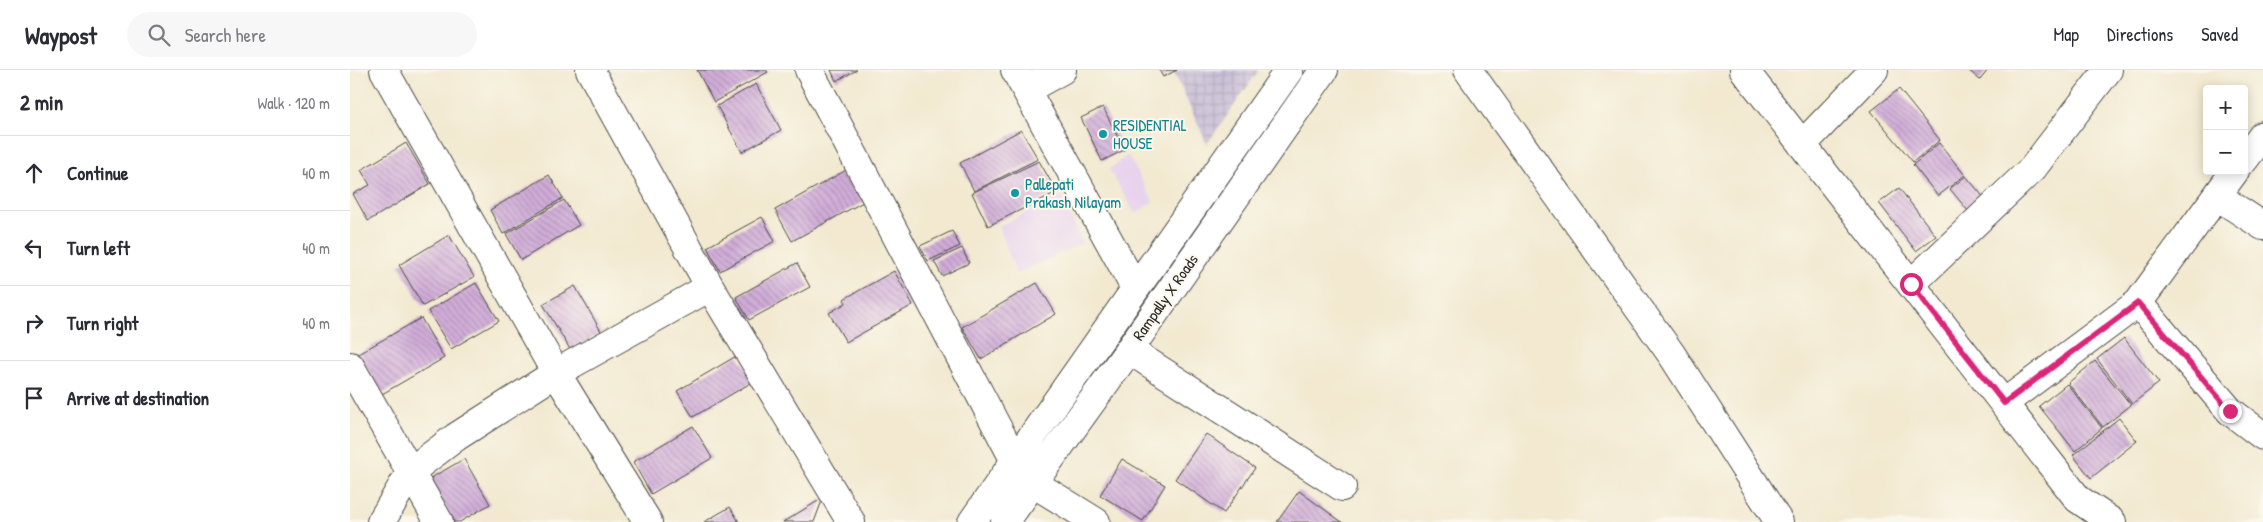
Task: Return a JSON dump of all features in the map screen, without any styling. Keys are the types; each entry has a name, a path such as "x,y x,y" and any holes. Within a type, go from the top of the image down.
{"street":[{"path":"384,70 556,373 648,522"},
{"path":"590,70 710,287 851,522"},
{"path":"808,70 1015,461"},
{"path":"1062,70 1021,80 1135,288"},
{"name":"Rampally X Roads","path":"972,522 1289,70"},
{"name":"Rampally X Roads","path":"1005,522 1129,350 1324,70"},
{"path":"1468,70 1672,355 1779,522"},
{"path":"1744,70 2078,499 2112,522"},
{"path":"1802,144 1874,70"},
{"path":"1911,284 2033,168 2105,71"},
{"path":"2248,155 2263,135"},
{"path":"2004,403 2138,303 2232,175"},
{"path":"2216,196 2263,226"},
{"path":"381,522 411,470 456,437 556,373 710,287"},
{"path":"2138,303 2230,411 2263,436"},
{"path":"1129,350 1342,488"},
{"path":"350,366 440,522"},
{"path":"1033,483 1096,522"}],"shaded area":[{"path":"1173,70 1259,70 1207,144"},
{"path":"1128,155 1153,202 1135,214 1109,169"},
{"path":"1062,195 1082,243 1016,274 999,226"}],"building":[{"path":"697,70 766,70 768,72 714,102"},
{"path":"831,70 857,70 836,81"},
{"path":"1159,70 1177,70 1163,77"},
{"path":"1968,70 1988,70 1980,80"},
{"path":"756,84 781,130 742,152 717,106"},
{"path":"1899,89 1940,140 1913,162 1871,111"},
{"name":"RESIDENTIAL HOUSE","path":"1103,107 1124,150 1102,161 1081,118"},
{"path":"1021,130 1038,159 974,191 960,163"},
{"path":"406,143 430,184 368,221 353,194 370,185 361,170"},
{"path":"1939,143 1965,175 1938,196 1913,165"},
{"name":"Pallepati Prakash Nilayam","path":"1039,161 1057,192 988,226 972,193"},
{"path":"848,169 865,201 792,241 775,210"},
{"path":"549,175 563,198 503,234 490,210"},
{"path":"1966,176 1985,199 1969,212 1950,189"},
{"path":"1899,188 1936,236 1916,251 1879,203"},
{"path":"564,200 579,225 521,260 506,234"},
{"path":"762,217 775,241 720,271 707,247"},
{"path":"952,231 960,246 928,261 920,246"},
{"path":"449,235 474,277 423,306 399,265"},
{"path":"962,248 969,263 942,276 934,261"},
{"path":"797,263 810,287 749,320 736,297"},
{"path":"894,271 913,305 846,342 829,313 846,303 844,299"},
{"path":"476,283 499,321 451,349 428,311"},
{"path":"1037,283 1056,314 981,359 962,327"},
{"path":"575,286 602,333 571,351 543,304"},
{"path":"421,318 444,358 382,394 358,354"},
{"path":"2124,338 2159,383 2132,404 2097,359"},
{"path":"738,355 754,381 693,417 677,391"},
{"path":"2095,361 2131,405 2103,427 2068,383"},
{"path":"2067,384 2102,428 2075,451 2039,406"},
{"path":"2119,418 2137,441 2091,478 2073,455"},
{"path":"693,426 712,458 651,494 633,462"},
{"path":"1206,434 1255,468 1224,513 1175,479"},
{"path":"464,459 490,504 460,522 454,522 429,479"},
{"path":"1122,459 1165,485 1143,521 1100,495"},
{"path":"1299,491 1342,522 1277,522"},
{"path":"823,498 814,522 783,522"},
{"path":"730,507 739,522 704,522"}],"place":[{"name":"RESIDENTIAL HOUSE","path":"1103,134"},
{"name":"Pallepati Prakash Nilayam","path":"1015,193"}],"route":[{"path":"1911,284 2004,403 2138,303 2230,411"}]}
